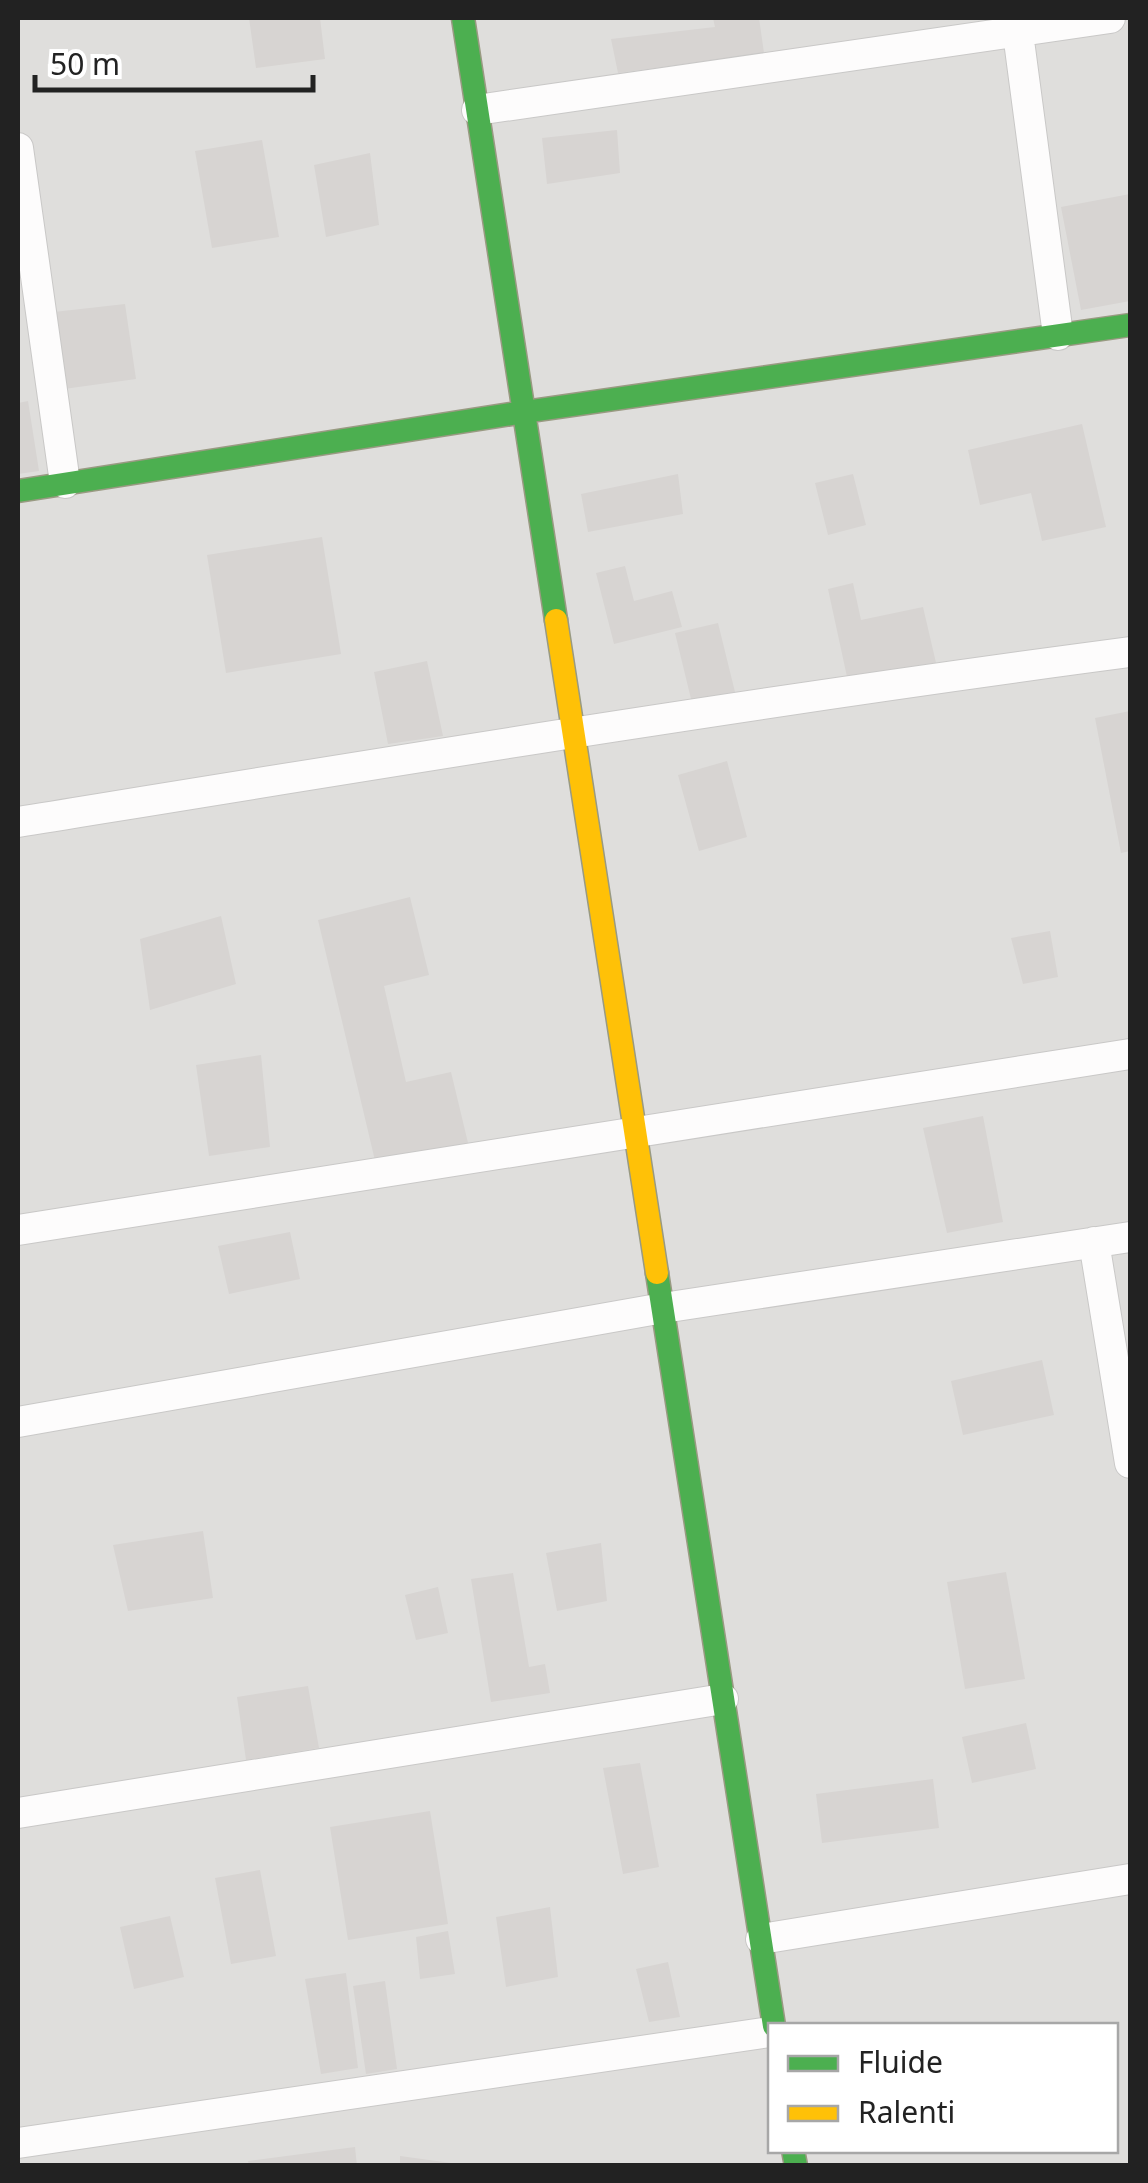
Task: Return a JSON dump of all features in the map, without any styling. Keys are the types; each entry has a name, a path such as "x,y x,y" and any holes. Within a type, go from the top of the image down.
{"street":[{"path":"463,18 774,2023"},
{"path":"477,110 1017,24 1110,18"},
{"path":"1017,24 1058,335"},
{"path":"18,148 65,483"},
{"path":"18,491 524,412 1130,325"},
{"path":"18,822 573,732 1130,652"},
{"path":"18,1230 1130,1054"},
{"path":"18,1422 663,1308 1130,1237"},
{"path":"1094,1242 1130,1462"},
{"path":"18,1813 724,1698"},
{"path":"761,1939 1130,1879"},
{"path":"18,2143 768,2032"}],"shaded area":[{"path":"18,18 1130,18 1130,2165 18,2165"}],"building":[{"path":"249,18 320,18 325,59 256,68"},
{"path":"713,18 759,18 764,53 618,73 611,39 715,27"},
{"path":"617,130 620,173 547,184 542,138"},
{"path":"262,140 279,237 212,248 195,151"},
{"path":"370,153 379,225 326,237 314,165"},
{"path":"1130,194 1130,301 1081,310 1061,207"},
{"path":"125,304 136,379 64,389 54,312"},
{"path":"28,401 39,471 18,474 18,403"},
{"path":"1082,424 1106,527 1042,541 1031,493 980,505 968,450"},
{"path":"678,474 683,514 588,532 581,494"},
{"path":"853,474 866,525 828,535 815,483"},
{"path":"322,537 341,654 226,673 207,555"},
{"path":"625,566 634,601 672,591 682,627 614,644 596,573"},
{"path":"853,583 861,620 923,607 937,667 849,686 828,589"},
{"path":"718,623 735,692 692,703 675,633"},
{"path":"427,661 443,736 388,744 374,672"},
{"path":"1130,711 1130,851 1121,853 1095,718"},
{"path":"727,761 747,837 699,851 678,775"},
{"path":"410,897 429,975 384,986 406,1082 451,1072 469,1147 377,1169 318,920"},
{"path":"221,916 236,984 150,1010 140,939"},
{"path":"1050,931 1058,977 1023,984 1011,938"},
{"path":"261,1055 270,1147 209,1156 196,1065"},
{"path":"983,1116 1003,1222 947,1233 923,1128"},
{"path":"290,1232 300,1279 229,1294 218,1246"},
{"path":"1042,1360 1054,1415 963,1435 951,1381"},
{"path":"203,1531 213,1598 128,1611 113,1545"},
{"path":"601,1543 607,1601 557,1611 546,1553"},
{"path":"1006,1572 1025,1679 965,1689 947,1582"},
{"path":"513,1573 529,1667 545,1664 550,1693 491,1702 471,1579"},
{"path":"438,1587 448,1633 416,1640 405,1595"},
{"path":"308,1686 319,1748 246,1760 237,1697"},
{"path":"1026,1723 1036,1769 972,1783 962,1737"},
{"path":"640,1763 659,1867 623,1874 603,1768"},
{"path":"933,1779 939,1828 822,1843 816,1794"},
{"path":"430,1811 448,1924 348,1940 330,1827"},
{"path":"260,1870 276,1956 231,1964 215,1878"},
{"path":"550,1907 558,1977 506,1987 496,1917"},
{"path":"170,1916 184,1977 134,1989 120,1927"},
{"path":"448,1931 455,1974 420,1979 416,1937"},
{"path":"668,1962 680,2017 649,2022 636,1969"},
{"path":"346,1973 358,2068 321,2074 305,1979"},
{"path":"385,1981 397,2069 366,2074 353,1986"},
{"path":"355,2147 357,2166 249,2166 248,2161"},
{"path":"400,2156 451,2163 451,2166 400,2166"}],"traffic: fast":[{"path":"463,18 556,620"},
{"path":"18,491 524,412 1130,325"},
{"path":"657,1273 774,2023"},
{"path":"794,2153 796,2166"}],"traffic: slow":[{"path":"556,620 657,1273"}]}
